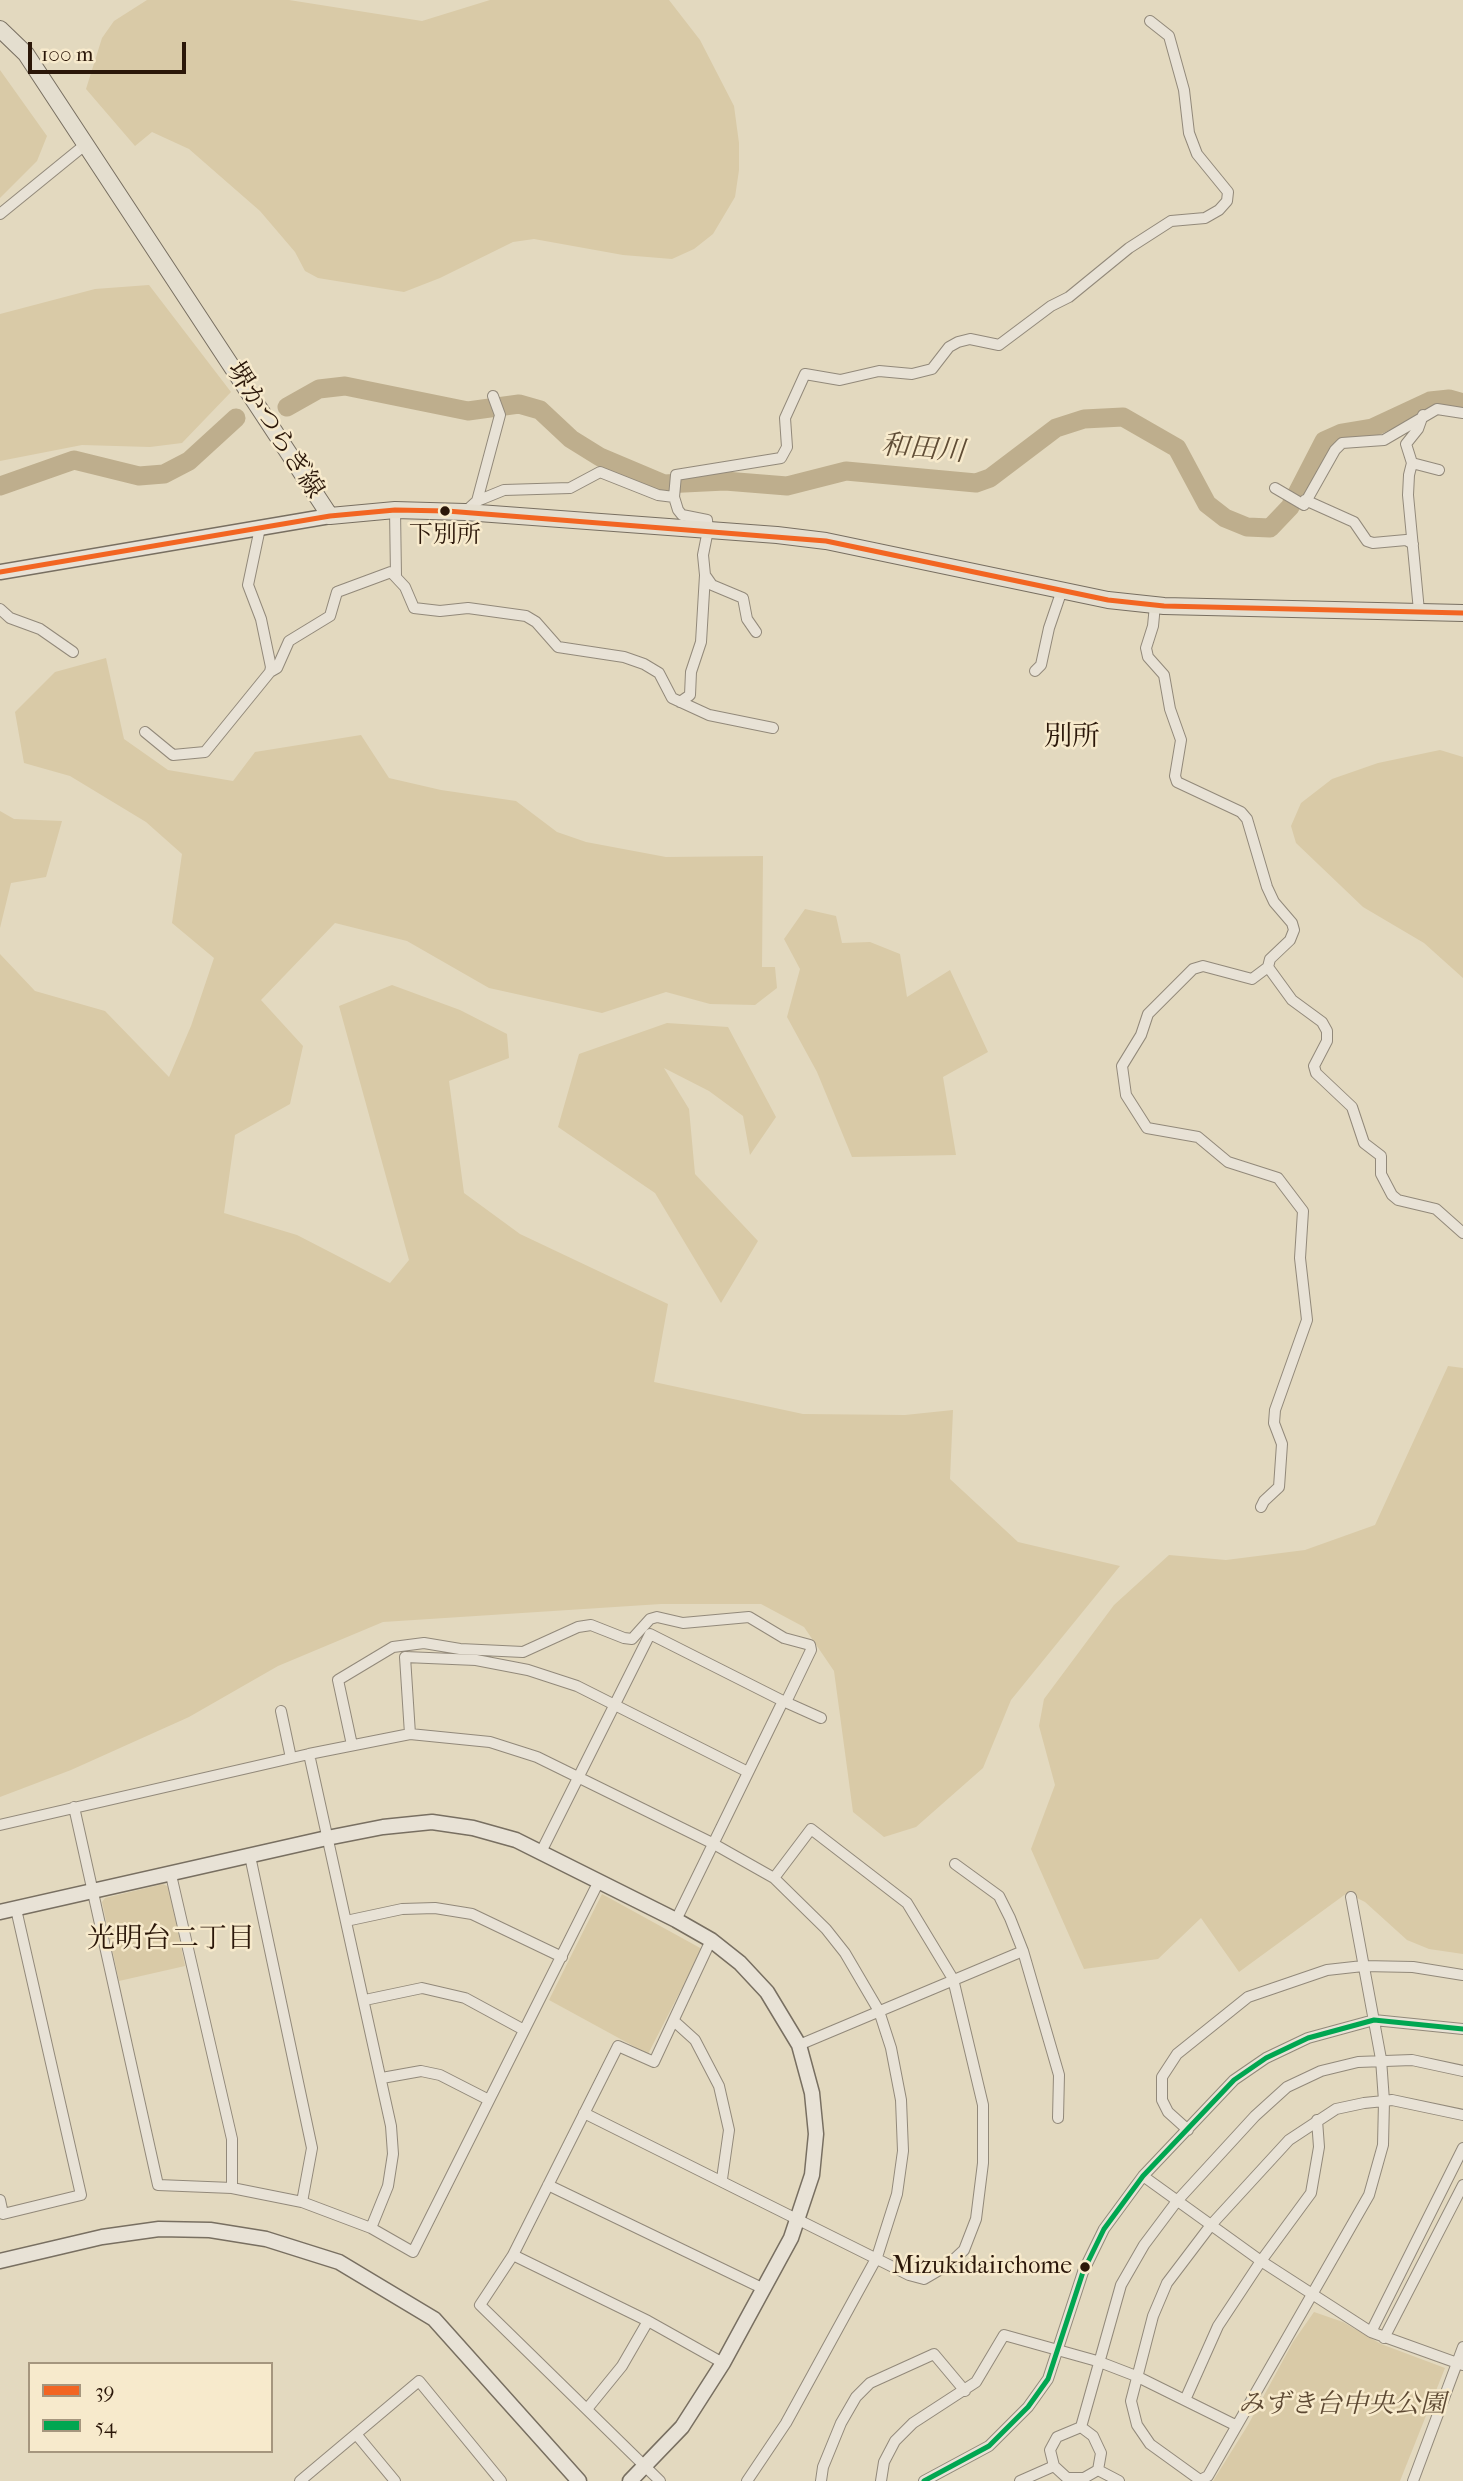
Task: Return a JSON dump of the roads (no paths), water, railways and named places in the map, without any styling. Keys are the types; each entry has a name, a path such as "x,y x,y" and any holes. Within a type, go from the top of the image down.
{"main road":[{"name":"堺かつらぎ線","path":"0,29 26,54 330,516 471,507 826,541 1062,590 1154,605 1463,613"}],"street":[{"path":"680,702 690,695 691,672 701,642 705,575 703,555 708,530 707,520 682,515 674,497 676,475 781,458 786,454 785,418 805,373 840,380 879,372 912,374 932,369 949,347 958,342 970,339 999,345 1051,306 1069,297 1129,248 1171,221 1205,218 1219,210 1227,201 1228,192 1197,154 1189,133 1177,55 1169,36 1150,22"},
{"path":"0,214 86,144"},
{"path":"471,507 500,415 493,396"},
{"path":"1275,488 1304,505 1335,450 1342,443 1384,440 1437,409 1463,413"},
{"path":"1419,611 1408,495 1412,463 1406,443 1418,429 1423,415"},
{"path":"1412,463 1439,470"},
{"path":"471,507 504,490 570,488 600,472 658,495 674,497"},
{"path":"1305,500 1354,522 1373,543 1406,540 1413,544"},
{"path":"396,510 397,576 414,608 440,611 468,608 526,615 536,622 558,647 624,657 653,668 672,698 680,702 709,715 773,728"},
{"path":"0,572 330,516"},
{"path":"260,528 248,584 261,619 270,672"},
{"path":"145,733 173,755 205,752 270,672 277,668 289,640 330,616 337,592 391,572 397,576"},
{"path":"705,575 712,585 743,598 747,620 756,632"},
{"path":"1035,671 1044,657 1049,628 1062,590"},
{"path":"1154,605 1153,626 1146,648 1148,657 1164,675 1170,709 1181,740 1175,776 1177,782 1241,812 1247,818 1267,887 1274,902 1292,923 1290,940 1277,949 1268,967 1252,979 1203,966 1193,969 1148,1014 1141,1035 1122,1066 1126,1095 1147,1128 1198,1137 1235,1166 1278,1178 1303,1211 1300,1258 1307,1320 1275,1410 1274,1423 1282,1444 1279,1487 1261,1507"},
{"path":"0,609 10,618 40,629 74,652"},
{"path":"1268,967 1300,1008 1322,1022 1327,1041 1314,1066 1316,1073 1352,1107 1364,1143 1381,1156 1381,1174 1392,1195 1398,1200 1436,1209 1463,1233"},
{"path":"352,1745 338,1680 393,1647 416,1643 508,1653 523,1652 578,1627 591,1625 624,1639 632,1639 650,1619 657,1617 683,1623 749,1617 785,1638 810,1644 811,1650 787,1700 783,1701 676,1920"},
{"path":"541,1852 650,1634 821,1718"},
{"path":"410,1734 405,1657 476,1660 528,1670 576,1686 748,1772"},
{"path":"281,1711 290,1758"},
{"path":"0,1825 290,1758 410,1734 490,1742 537,1757 712,1843 774,1878 826,1929 862,1977 879,2011 891,2048 901,2099 903,2151 897,2194 877,2257 786,2423 747,2481"},
{"path":"309,1754 382,2078 393,2154 388,2186 371,2228"},
{"path":"74,1807 158,2185 232,2188 302,2202 371,2228 413,2252 599,1881"},
{"path":"0,1912 327,1838 383,1827 432,1822 494,1833 541,1852 676,1920 711,1940 740,1963 767,1992 799,2045 812,2093 816,2134 812,2175 799,2220 723,2363 682,2427 630,2481"},
{"path":"584,2113 722,2179 909,2275 924,2279 948,2266 964,2250 976,2218 983,2163 983,2105 953,1979 906,1903 811,1829 774,1878"},
{"path":"250,1856 312,2148 302,2202"},
{"path":"955,1864 999,1896 1023,1951 1059,2075 1058,2118"},
{"path":"171,1875 232,2139 232,2188"},
{"path":"1351,1897 1381,2059 1384,2101 1383,2145 1369,2195 1208,2476 1200,2480 1150,2444 1137,2425 1131,2401 1153,2316 1167,2284 1211,2225 1289,2140 1336,2109 1384,2101 1414,2103 1463,2115"},
{"path":"346,1921 402,1909 435,1908 472,1914 562,1957"},
{"path":"0,2200 3,2214 81,2195 16,1909"},
{"path":"660,2481 480,2305 513,2255 618,2046 654,2062 711,1940"},
{"path":"799,2045 1023,1951"},
{"path":"1188,2130 1168,2112 1162,2099 1163,2077 1177,2054 1248,1997 1327,1970 1363,1966 1413,1968 1463,1975"},
{"path":"365,2000 422,1988 465,1998 524,2029"},
{"path":"924,2481 989,2446 1012,2426 1048,2379 1083,2272 1104,2229 1143,2176 1234,2080 1266,2059 1308,2038 1374,2020 1463,2029"},
{"path":"674,2021 695,2040 719,2086 729,2130 722,2179"},
{"path":"1081,2427 1097,2361 1121,2285 1144,2245 1177,2201 1255,2116 1287,2087 1321,2071 1381,2059 1412,2060 1463,2071"},
{"path":"382,2078 421,2071 440,2075 489,2100"},
{"path":"1185,2400 1218,2326 1311,2193 1319,2147 1317,2120"},
{"path":"1371,2332 1463,2148"},
{"path":"1143,2176 1312,2296 1371,2332 1460,2364"},
{"path":"548,2185 764,2289"},
{"path":"1384,2337 1463,2185"},
{"path":"0,2260 102,2237 159,2229 210,2230 266,2239 318,2254 370,2278 434,2319 579,2481"},
{"path":"513,2255 648,2321 723,2363"},
{"path":"587,2409 622,2366 648,2321"},
{"path":"881,2481 884,2462 895,2441 913,2423 965,2391 986,2368 1004,2335 1097,2361 1136,2376 1235,2425"},
{"path":"1413,2481 1460,2364 1463,2347"},
{"path":"821,2481 823,2467 841,2423 856,2397 870,2383 934,2354 965,2391"},
{"path":"300,2481 419,2382 501,2481"},
{"path":"1081,2427 1057,2437 1051,2450 1054,2466 1067,2477 1084,2478 1098,2470"},
{"path":"1081,2427 1093,2436 1101,2453 1098,2470"},
{"path":"355,2434 395,2481"},
{"path":"1020,2481 1054,2466"},
{"path":"1098,2470 1119,2481"}],"waterway":[{"name":"和田川","path":"287,407 319,389 345,386 468,411 519,404 540,410 571,439 600,457 664,484 725,481 787,486 846,471 976,483 990,478 1056,428 1084,419 1123,417 1177,448 1207,504 1225,518 1247,527 1270,528 1290,507 1324,441 1342,433 1372,428 1430,401 1449,399 1463,403"},
{"name":"和田川","path":"0,486 74,460 139,476 164,474 189,461 236,418"}],"place":[{"name":"下別所","path":"445,511"},
{"name":"Mizukidai1chome","path":"1085,2267"}],"district":[{"name":"別所","path":"1072,738"},
{"name":"光明台二丁目","path":"171,1940"}],"park label":[{"name":"みずき台中央公園","path":"1342,2406"}]}
